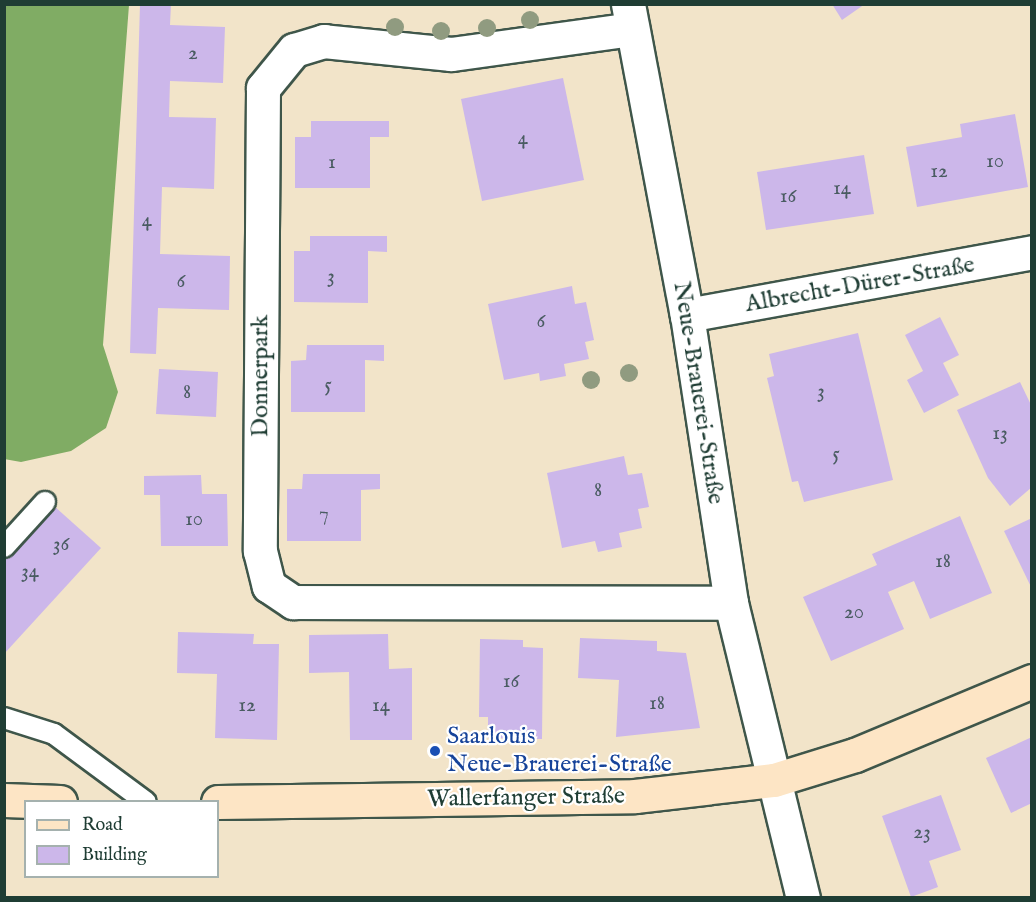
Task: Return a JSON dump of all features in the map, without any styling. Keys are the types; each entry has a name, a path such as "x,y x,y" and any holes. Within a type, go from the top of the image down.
{"main road":[{"name":"Wallerfanger Straße","path":"219,802 635,796 774,780 855,755 1032,681"},
{"path":"4,800 24,800"}],"street":[{"name":"Neue-Brauerei-Straße","path":"630,17 687,315 731,603 803,897"},
{"name":"Donnerpark","path":"630,17 450,54 324,41 294,50 263,88 260,551 270,586 293,602 731,603"},
{"name":"Albrecht-Dürer-Straße","path":"687,315 1032,252"}],"lane":[{"path":"4,547 45,502"},
{"path":"4,718 54,734 145,800"}],"green space":[{"path":"5,4 129,5 103,345 118,392 106,428 71,451 21,462 4,459"}],"building":[{"path":"140,4 171,4 170,25 225,27 223,83 170,81 169,117 216,118 214,189 162,187 160,254 230,256 229,310 158,308 156,354 130,353"},
{"path":"832,4 865,4 842,20"},
{"path":"563,78 584,180 482,201 461,99"},
{"path":"1015,114 1028,187 917,207 906,147 962,137 960,124"},
{"path":"311,121 389,121 389,137 370,137 370,188 295,188 295,137 311,137"},
{"path":"864,155 874,214 766,230 757,172"},
{"path":"310,236 387,236 387,252 368,251 368,303 294,302 294,251 310,251"},
{"path":"572,286 575,304 586,302 594,340 585,342 589,359 564,364 566,376 540,381 539,373 504,380 488,304"},
{"path":"940,317 959,355 943,363 959,395 924,413 907,380 923,371 905,335"},
{"path":"858,333 893,480 804,502 798,481 792,482 767,378 774,376 769,354"},
{"path":"307,345 384,345 384,361 365,360 365,412 291,412 291,361 306,360"},
{"path":"159,369 218,372 216,417 156,414"},
{"path":"1020,382 1032,407 1032,487 1010,506 988,478 957,410"},
{"path":"624,456 628,475 642,473 649,507 638,509 642,528 619,533 622,547 598,552 595,541 562,548 547,473"},
{"path":"303,474 380,474 380,489 361,490 361,541 287,541 287,489 302,489"},
{"path":"201,475 202,494 227,494 228,546 161,546 160,495 144,495 144,476"},
{"path":"54,506 101,548 4,654 4,561"},
{"path":"960,516 992,593 930,619 914,581 888,592 904,629 831,661 803,597 877,565 872,554"},
{"path":"1032,518 1032,589 1004,531"},
{"path":"178,632 254,634 253,644 279,644 277,740 215,738 217,674 177,673"},
{"path":"388,634 389,669 412,668 412,740 350,740 349,672 309,673 309,635"},
{"path":"580,638 657,641 657,651 686,653 700,728 616,737 619,680 578,678"},
{"path":"480,639 523,640 523,647 543,648 542,739 488,738 488,717 479,717"},
{"path":"1032,737 1032,803 1011,813 986,758"},
{"path":"941,795 961,850 929,861 938,887 911,897 882,816"}],"place":[{"name":"Saarlouis Neue-Brauerei-Straße","path":"435,751"}]}
